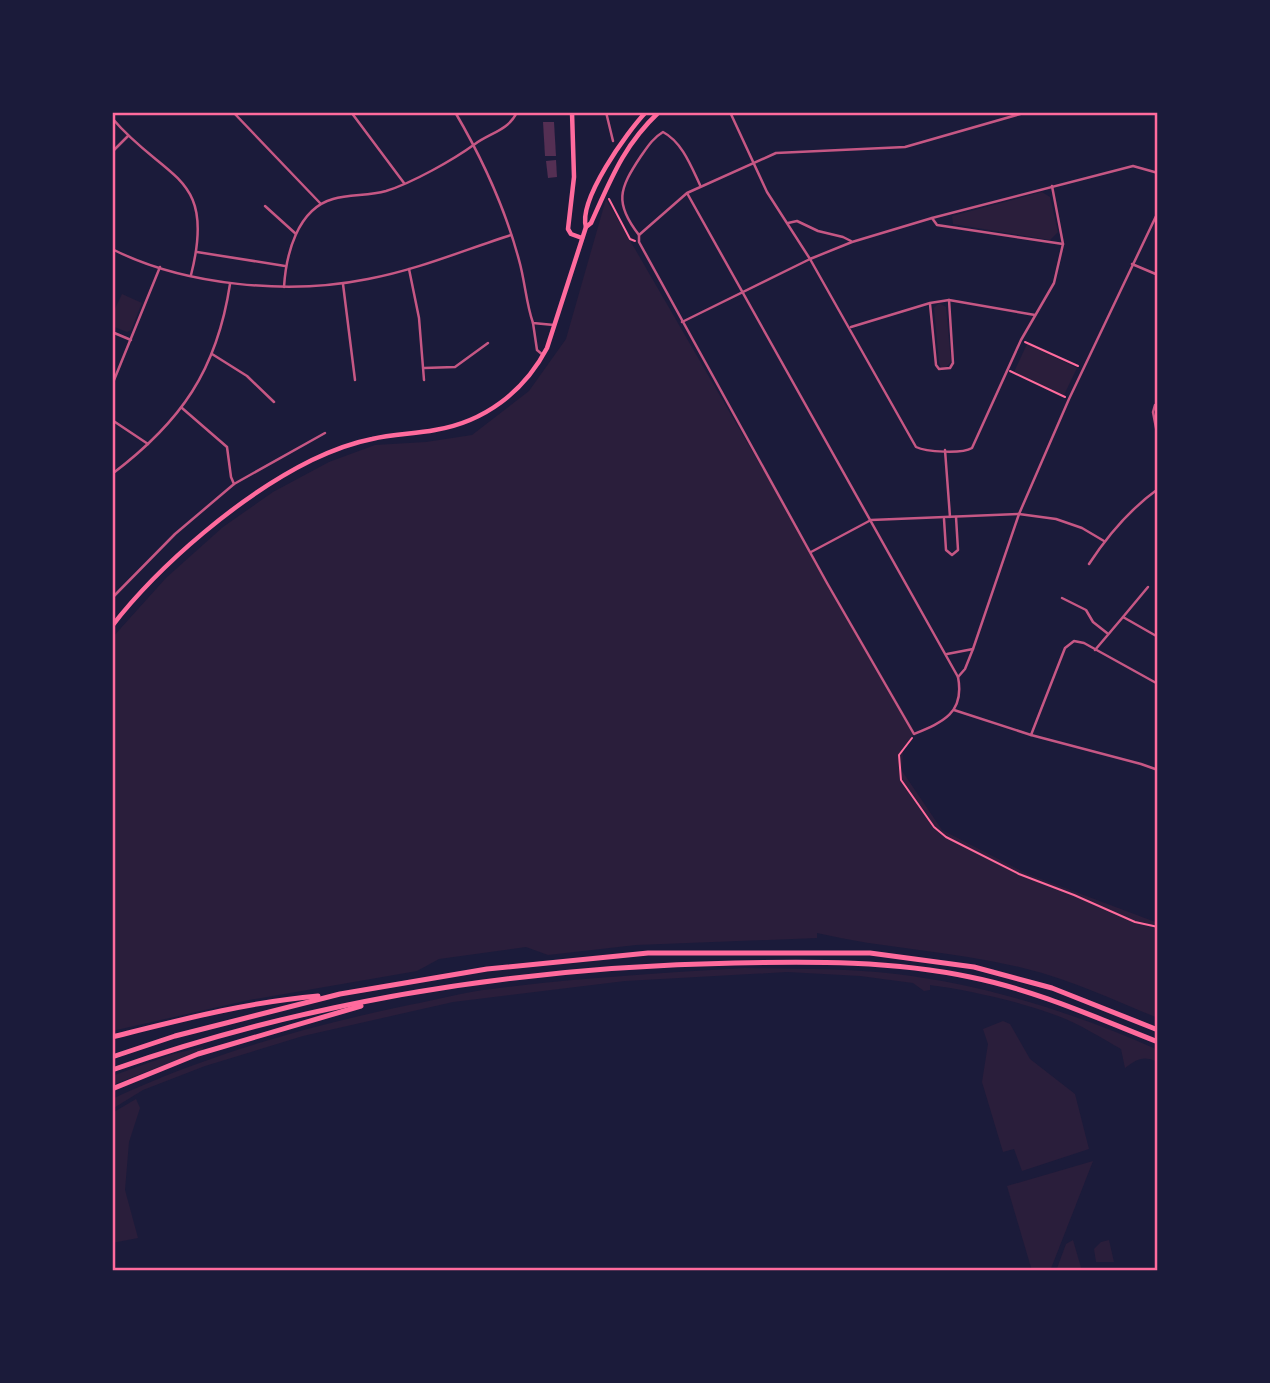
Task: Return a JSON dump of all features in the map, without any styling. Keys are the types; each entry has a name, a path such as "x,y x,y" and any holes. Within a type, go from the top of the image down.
{"highway":[{"path":"112,1037 288,999 340,994 487,969 648,953 870,953 974,967 1052,988 1158,1030"},
{"path":"112,1070 178,1047 248,1028 391,997 517,978 648,965 768,962 866,964 971,977 1039,997 1158,1042"},
{"path":"112,1057 175,1036 340,994"},
{"path":"112,1089 198,1054 391,997"}],"main road":[{"path":"572,112 574,177 568,227 572,234 582,239"},
{"path":"112,626 170,563 230,513 310,461 354,443 391,435 438,430 479,416 517,389 543,355 555,326 586,227 584,219 594,191 619,145 646,112"},
{"path":"586,227 591,223 619,160 645,125 659,112"},
{"path":"639,119 645,125"}],"street":[{"path":"233,112 320,203"},
{"path":"351,112 404,183"},
{"path":"455,112 474,145 511,235 521,265 537,349 543,355"},
{"path":"284,287 289,249 296,234 320,203 343,196 388,190 404,183 456,156 508,124 517,112"},
{"path":"606,112 612,141"},
{"path":"730,112 767,192 810,259 916,447 924,452 965,452 972,448 1021,340 1054,283 1063,244 1052,186"},
{"path":"639,235 687,192 776,153 905,147 1027,112"},
{"path":"112,118 128,136 177,176 187,189 199,225 197,252 191,275"},
{"path":"687,192 947,654 961,690 954,710 944,721 915,734 682,322 639,242 639,235 626,218 622,192 631,172 654,137 663,132 673,137 700,185"},
{"path":"112,152 128,136"},
{"path":"682,322 810,259 852,242 932,218 1133,166 1158,173"},
{"path":"265,206 296,234"},
{"path":"958,677 965,669 973,649 1019,514 1069,399 1158,212"},
{"path":"932,218 937,225 1063,244"},
{"path":"788,223 797,222 852,242"},
{"path":"112,249 191,275 230,283 284,287 343,284 410,269 511,235"},
{"path":"197,252 285,265"},
{"path":"1132,264 1158,275"},
{"path":"112,385 160,267"},
{"path":"410,269 419,318 424,380"},
{"path":"112,474 148,444 197,386 212,354 230,283"},
{"path":"343,284 355,380"},
{"path":"849,328 930,303 949,300 1035,315"},
{"path":"930,303 936,365 945,370 953,363 949,300"},
{"path":"533,323 555,326"},
{"path":"112,332 131,340"},
{"path":"424,368 455,367 488,343"},
{"path":"212,354 247,376 274,402"},
{"path":"1156,405 1153,412 1158,433"},
{"path":"181,408 227,447 234,484"},
{"path":"1153,412 1158,415"},
{"path":"112,420 148,444"},
{"path":"112,598 175,534 234,484 325,433"},
{"path":"946,450 950,518"},
{"path":"1089,564 1104,541 1138,503 1158,489"},
{"path":"811,552 871,520 1019,514 1056,519 1082,528 1104,541"},
{"path":"944,518 946,550 952,555 958,550 956,517"},
{"path":"1096,649 1148,587"},
{"path":"1062,598 1086,611 1093,622 1107,633"},
{"path":"1123,617 1158,637"},
{"path":"1031,735 1065,648 1074,641 1096,649 1158,684"},
{"path":"947,654 973,649"},
{"path":"954,710 1031,735 1158,770"}],"path":[{"path":"608,198 630,239 639,242"},
{"path":"1021,340 1084,369"},
{"path":"1008,370 1069,399"},
{"path":"915,734 899,755 901,780 934,827 946,838 1019,874 1135,922 1158,927"}],"shaded area":[{"path":"1042,192 1050,197 1058,232 1050,240 953,224 952,216"},
{"path":"606,199 915,732 903,751 902,771 942,830 1025,873 1158,923 1158,1018 1075,984 1023,968 817,933 817,938 636,945 548,955 526,947 439,959 417,971 249,1000 112,1031 112,638 166,578 223,527 273,492 329,462 375,445 426,442 472,435 529,391 566,339"},
{"path":"122,294 142,303 131,330 127,332 112,326 112,315"},
{"path":"939,303 946,307 951,362 945,368 941,368 939,362 934,308"},
{"path":"1027,344 1077,368 1064,395 1014,372"},
{"path":"745,968 877,972 964,985 1030,1002 1095,1024 1158,1050 1158,1062 1140,1059 1125,1068 1121,1049 1082,1027 1043,1011 995,997 930,985 930,990 924,991 913,983 860,976 787,972 625,981 453,1002 303,1036 205,1066 143,1090 112,1109 112,1099 221,1055 295,1032 371,1013 471,992 524,985"},
{"path":"1003,1021 1010,1024 1030,1059 1075,1094 1089,1149 1022,1171 1014,1149 1003,1152 982,1082 988,1044 983,1029"},
{"path":"203,1047 203,1050 112,1085 112,1076 173,1054"},
{"path":"136,1099 140,1108 129,1142 125,1190 138,1238 112,1243 112,1116 114,1112"},
{"path":"1093,1161 1050,1271 1032,1271 1007,1186"},
{"path":"1073,1240 1082,1271 1056,1271 1066,1244"},
{"path":"1109,1240 1114,1262 1096,1262 1094,1249 1101,1242"}],"building":[{"path":"543,122 554,122 556,156 545,156"},
{"path":"556,160 557,177 548,178 546,161"}]}
